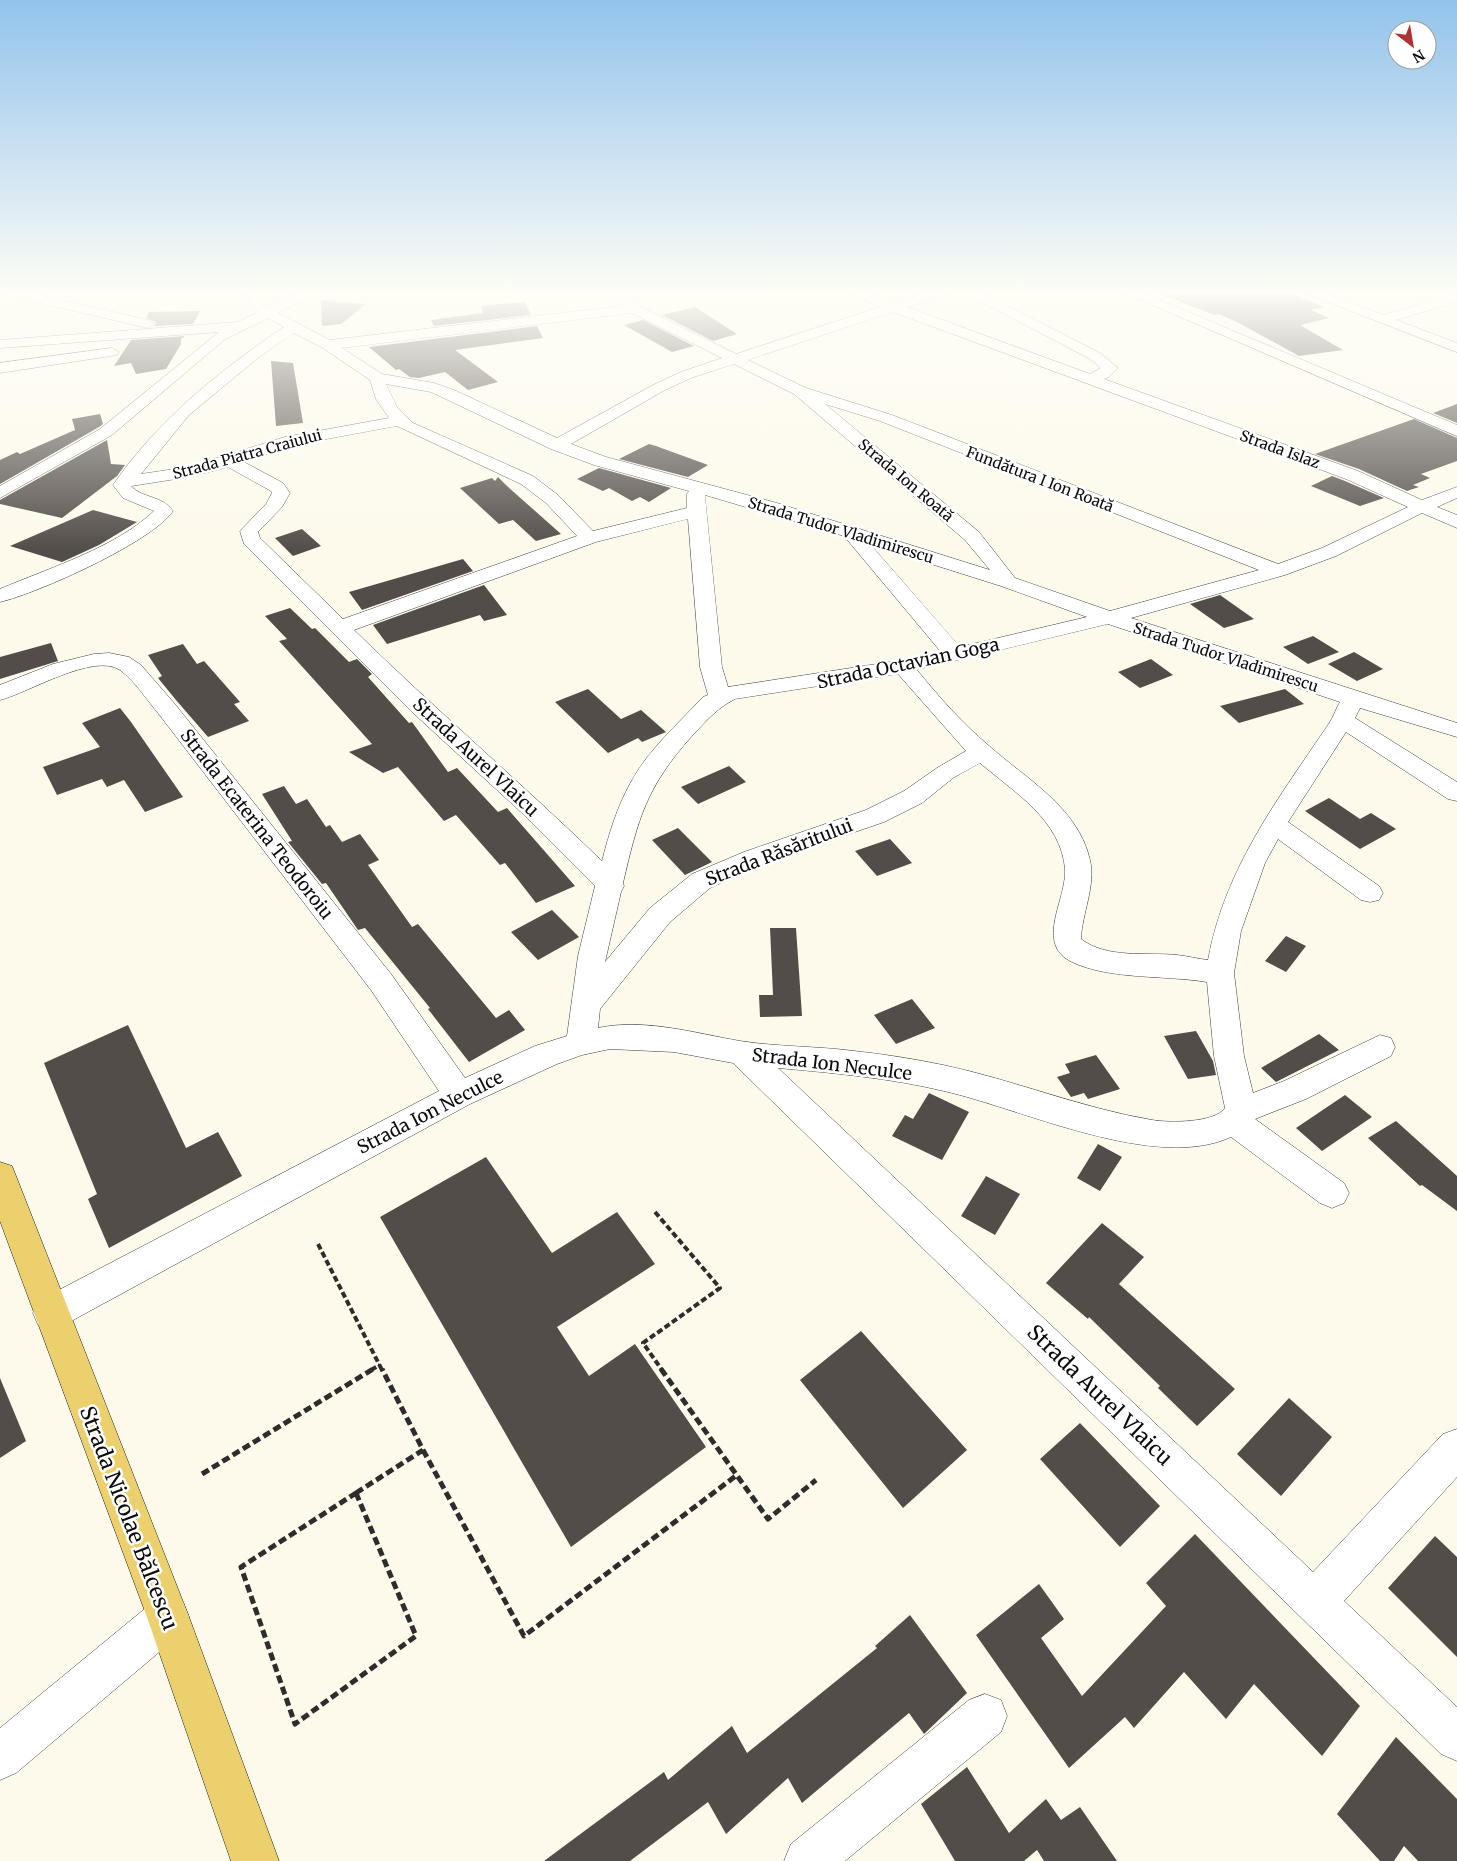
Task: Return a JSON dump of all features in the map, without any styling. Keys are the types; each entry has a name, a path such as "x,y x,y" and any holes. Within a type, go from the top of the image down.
{"main road":[{"name":"Strada Nicolae Bălcescu","path":"0,1179 168,1617 255,1861"}],"street":[{"path":"0,493 106,432 172,377"},
{"path":"0,596 100,552 142,530 158,518 164,511 156,502 129,494 122,486 183,412 226,377"},
{"path":"557,445 660,387 685,377"},
{"name":"Strada Ion Roată","path":"771,377 800,391 972,536 1008,582"},
{"name":"Strada Islaz","path":"1083,377 1352,475 1457,522"},
{"path":"1089,379 1095,377"},
{"path":"1329,377 1457,431"},
{"path":"377,378 383,399 399,420 407,426 527,480 552,499 588,538"},
{"name":"Strada Tudor Vladimirescu","path":"377,378 434,388 448,393 557,445 600,461 771,507 1008,582 1109,618 1348,709 1457,730"},
{"name":"Fundătura I Ion Roată","path":"800,391 886,418 1278,572"},
{"name":"Strada Piatra Craiului","path":"126,481 189,472 312,435 399,420"},
{"name":"Strada Aurel Vlaicu","path":"230,461 277,487 281,493 277,502 258,518 249,531 251,540 419,706 531,807 611,886"},
{"path":"696,488 696,511 711,667 720,696"},
{"name":"Strada Octavian Goga","path":"580,1043 592,956 611,886 623,827 643,782 663,754 702,709 720,696 903,667 1109,618 1278,572 1329,552 1423,506 1457,492"},
{"path":"341,627 516,566 588,538 696,511"},
{"path":"851,533 955,655"},
{"name":"Strada Ecaterina Teodoroiu","path":"0,693 96,660 121,661 130,668 178,724 369,966 459,1095"},
{"path":"903,667 928,699 981,752 1051,811 1071,840 1077,859 1079,886 1069,920 1067,943 1081,954 1113,962 1177,966 1220,973"},
{"path":"1332,1193 1237,1116 1220,973 1227,931 1252,863 1295,789 1348,709 1457,792"},
{"name":"Strada Răsăritului","path":"584,1008 660,915 701,881 753,858 875,816 913,797 945,773 981,752"},
{"path":"1274,824 1370,893"},
{"name":"Strada Ion Neculce","path":"51,1313 459,1095 546,1055 580,1043 610,1037 646,1038 710,1046 742,1053 854,1063 944,1078 1095,1121 1154,1134 1182,1135 1212,1132 1237,1116 1310,1085 1380,1047"},
{"name":"Strada Aurel Vlaicu","path":"742,1053 970,1269 1457,1738"},
{"path":"1314,1602 1457,1448"},
{"path":"0,1757 168,1617"},
{"path":"808,1861 985,1716"}],"path":[{"path":"655,1212 720,1288 643,1343 768,1519 816,1480"},
{"path":"318,1244 423,1450 524,1636 737,1476"},
{"path":"202,1474 380,1365"},
{"path":"356,1493 416,1636 295,1724 241,1567 356,1493 423,1450"}],"building":[{"path":"272,377 295,377 303,423 276,426"},
{"path":"451,377 491,377 498,382 468,390"},
{"path":"1457,404 1457,423 1433,413"},
{"path":"100,414 103,424 99,427 0,484 0,460 17,452 20,454 75,430 72,419"},
{"path":"1414,419 1457,438 1457,461 1421,474 1430,478 1413,485 1419,487 1407,491 1359,469 1315,454"},
{"path":"107,440 111,464 125,465 117,476 62,518 0,504 0,500"},
{"path":"649,444 708,465 688,477 619,459"},
{"path":"599,468 671,488 649,502 640,497 632,501 609,488 603,491 577,479"},
{"path":"1332,476 1384,498 1360,506 1311,486"},
{"path":"498,477 561,534 536,541 513,520 499,524 460,488 492,478 495,481"},
{"path":"93,510 137,522 99,545 62,562 10,546"},
{"path":"302,529 321,546 293,556 275,538"},
{"path":"463,559 473,571 362,610 349,592"},
{"path":"484,585 507,615 484,621 480,615 387,644 373,625"},
{"path":"1220,595 1254,619 1224,628 1190,604"},
{"path":"290,608 312,629 315,628 349,662 357,659 372,674 368,677 409,723 412,722 448,772 457,768 498,812 507,808 575,886 536,903 505,863 500,865 456,815 444,821 398,767 383,773 349,752 372,744 279,641 287,639 265,616"},
{"path":"1313,636 1339,652 1308,664 1283,647"},
{"path":"51,643 58,661 0,679 0,657"},
{"path":"183,644 197,664 204,661 240,702 234,704 249,721 208,737 176,700 158,678 162,676 148,655"},
{"path":"1354,652 1383,669 1357,681 1328,664"},
{"path":"1151,659 1173,675 1140,688 1118,672"},
{"path":"588,689 621,719 641,710 666,732 642,742 638,738 608,753 555,702"},
{"path":"1285,689 1304,704 1239,723 1220,706"},
{"path":"120,708 183,797 145,812 124,780 107,787 102,779 57,795 43,767 100,747 82,723"},
{"path":"729,766 746,782 698,804 681,787"},
{"path":"284,786 296,804 307,799 326,827 330,825 342,842 360,834 379,860 368,865 412,927 418,924 496,1018 509,1010 525,1030 469,1062 428,1009 430,1008 365,928 358,930 326,883 322,884 288,842 292,841 262,794"},
{"path":"1329,798 1360,819 1371,813 1396,829 1360,849 1305,811"},
{"path":"678,828 712,862 685,875 652,840"},
{"path":"890,839 912,863 877,876 855,851"},
{"path":"552,910 579,937 538,960 511,932"},
{"path":"770,928 796,928 802,1016 760,1017 759,995 773,995"},
{"path":"1286,936 1306,946 1286,972 1265,961"},
{"path":"912,999 935,1028 896,1044 874,1015"},
{"path":"128,1025 186,1148 218,1132 242,1176 109,1248 88,1199 97,1194 44,1063"},
{"path":"1196,1031 1213,1061 1216,1075 1188,1079 1164,1036"},
{"path":"1319,1034 1339,1050 1276,1082 1261,1068"},
{"path":"1096,1055 1120,1089 1088,1099 1084,1093 1071,1097 1057,1077 1070,1073 1065,1064"},
{"path":"929,1093 969,1112 942,1160 892,1136 905,1115 913,1119"},
{"path":"1345,1095 1372,1117 1322,1151 1296,1128"},
{"path":"1396,1121 1457,1176 1457,1211 1422,1185 1420,1186 1368,1138"},
{"path":"1098,1144 1122,1157 1100,1191 1077,1178"},
{"path":"486,1157 552,1253 617,1212 655,1264 557,1327 589,1376 635,1344 706,1447 571,1547 380,1217"},
{"path":"986,1176 1020,1194 995,1235 961,1216"},
{"path":"1102,1223 1144,1257 1119,1284 1235,1389 1197,1426 1158,1388 1160,1386 1089,1317 1088,1319 1046,1283"},
{"path":"861,1331 967,1450 903,1508 800,1380"},
{"path":"0,1378 26,1441 0,1458"},
{"path":"1289,1398 1332,1437 1281,1496 1237,1454"},
{"path":"1080,1423 1160,1506 1120,1547 1040,1459"},
{"path":"1195,1534 1360,1706 1322,1756 1254,1684 1226,1719 1184,1672 1134,1728 1125,1717 1069,1768 976,1635 1039,1584 1064,1619 1041,1638 1082,1696 1166,1606 1146,1583"},
{"path":"1435,1536 1457,1557 1457,1657 1388,1588"},
{"path":"910,1615 967,1693 924,1734 909,1713 802,1803 788,1778 726,1834 708,1802 630,1861 544,1861 664,1772 668,1780 732,1726 747,1753 877,1648 875,1646"},
{"path":"1396,1737 1457,1799 1457,1861 1418,1861 1404,1846 1394,1861 1380,1861 1337,1814"},
{"path":"967,1767 1009,1833 1046,1799 1061,1820 1080,1807 1117,1861 1044,1861 1037,1850 1024,1861 955,1861 921,1804"}]}
